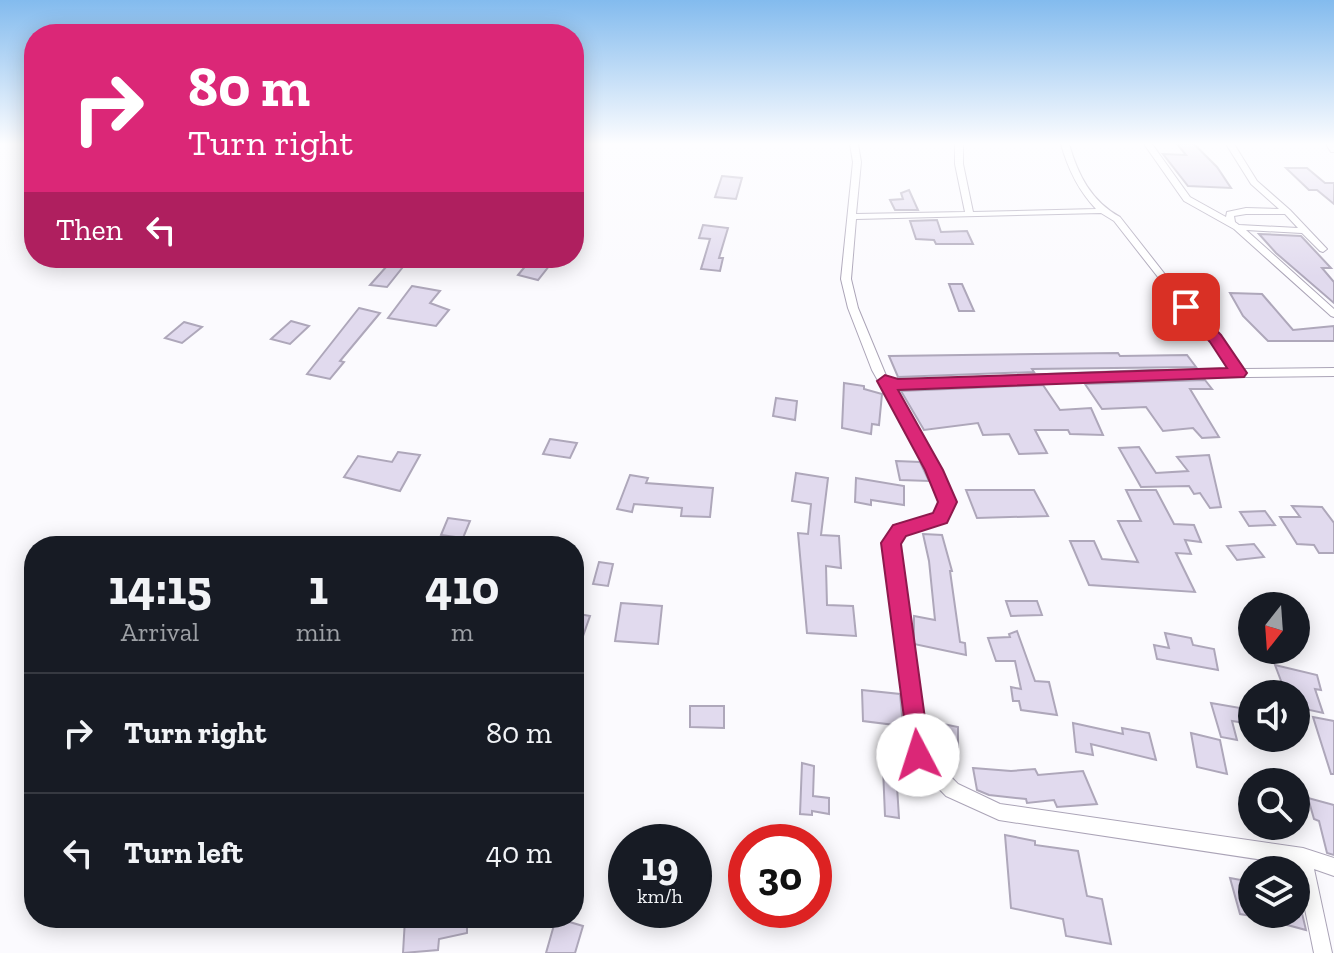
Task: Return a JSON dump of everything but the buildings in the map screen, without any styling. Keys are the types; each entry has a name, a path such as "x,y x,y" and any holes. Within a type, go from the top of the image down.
{"street":[{"path":"854,188 846,279 853,308 877,370 934,470 947,502 940,518 899,531 891,543 918,755 952,790 999,812 1296,856"},
{"path":"964,188 969,212"},
{"path":"1082,188 1100,211"},
{"path":"1180,188 1200,213 1234,224 1299,231"},
{"path":"1261,188 1323,249"},
{"path":"851,217 1100,211 1117,219 1186,307 1222,346 1239,373"},
{"path":"1287,212 1246,211 1230,214 1234,224 1334,314"},
{"path":"885,381 898,384 1334,372"},
{"path":"1310,859 1334,867"},
{"path":"1310,891 1323,953"}],"route":[{"path":"918,755 891,543 899,531 940,518 947,502 934,470 885,381 898,384 1239,373 1216,338 1186,307"}]}
